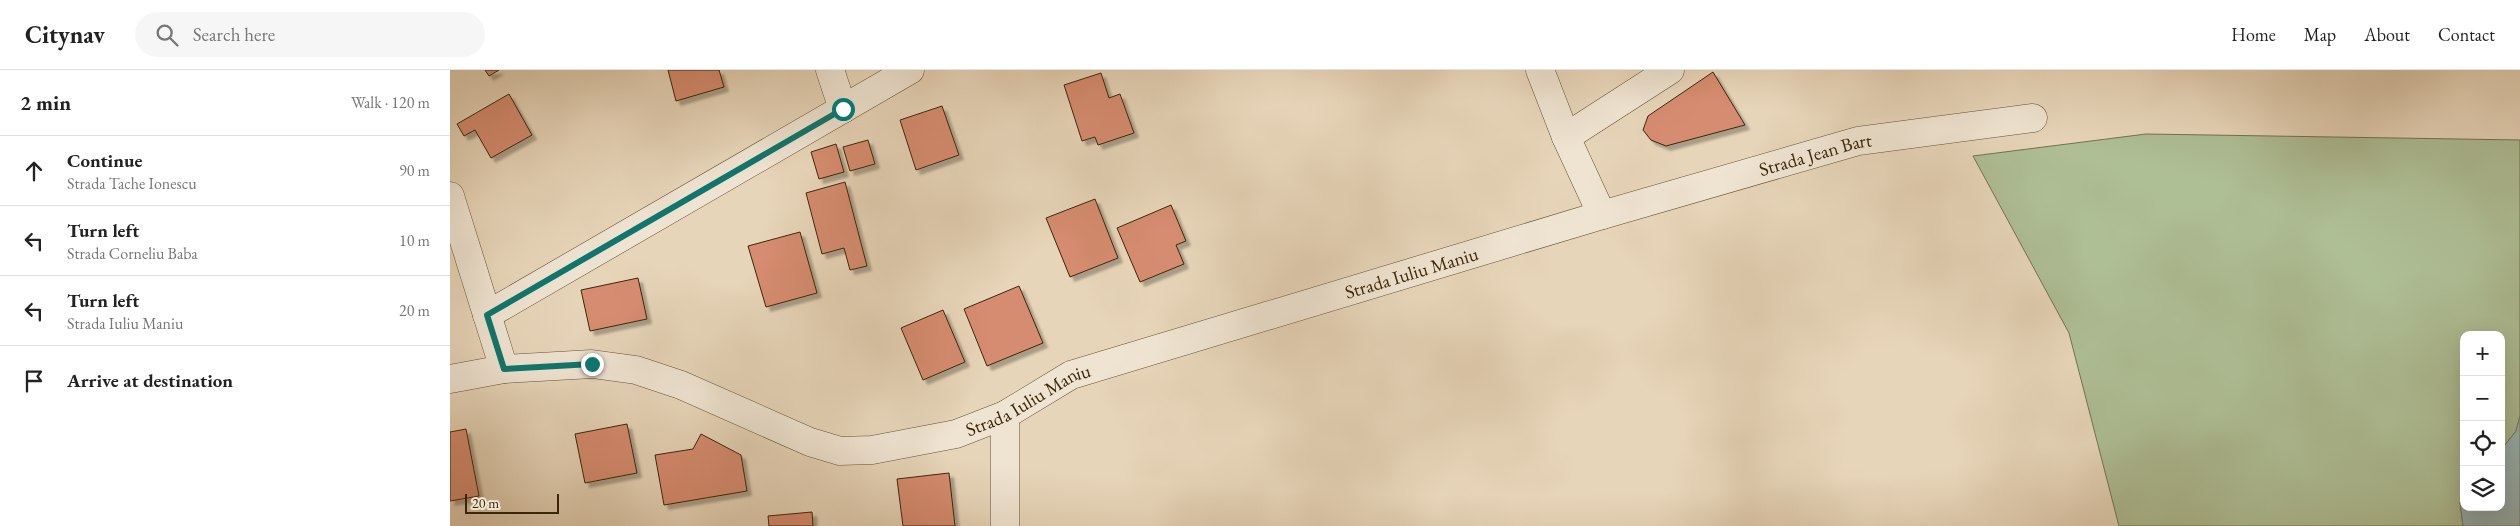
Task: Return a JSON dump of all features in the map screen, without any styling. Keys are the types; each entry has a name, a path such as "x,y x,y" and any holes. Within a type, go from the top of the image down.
{"street":[{"path":"830,70 843,109"},
{"path":"487,315 910,70"},
{"path":"1540,70 1566,137 1602,215"},
{"path":"1566,137 1670,70"},
{"name":"Strada Jean Bart","path":"1602,215 1858,141 2033,118"},
{"path":"450,196 504,369"},
{"name":"Strada Iuliu Maniu","path":"450,379 504,369 592,364 636,370 681,385 810,442 840,451 872,450 956,434 1006,415 1071,376 1602,215"},
{"path":"1005,526 1006,415"}],"green space":[{"path":"2146,134 2520,140 2520,416 2516,431 2505,445 2505,331 2460,331 2460,511 2463,526 2119,526 2069,333 1973,156"}],"water":[{"path":"2520,416 2520,526 2463,526 2461,511 2505,511 2505,445 2516,431"}],"building":[{"path":"485,70 499,70 489,76"},
{"path":"668,70 719,70 724,87 676,101"},
{"path":"1713,72 1745,125 1666,146 1651,140 1643,130 1648,116"},
{"path":"1101,73 1109,98 1120,94 1134,133 1098,145 1095,137 1082,141 1064,85"},
{"path":"509,94 532,135 491,158 475,130 464,136 457,124"},
{"path":"942,106 959,155 916,170 900,120"},
{"path":"868,140 875,164 850,171 843,147"},
{"path":"836,144 844,172 819,179 811,152"},
{"path":"845,182 867,266 850,270 844,248 822,254 806,193"},
{"path":"1095,199 1118,258 1070,277 1046,218"},
{"path":"1171,205 1186,241 1176,245 1184,264 1140,282 1117,228"},
{"path":"800,232 817,293 766,307 748,246"},
{"path":"638,278 647,319 590,331 581,290"},
{"path":"1019,286 1043,343 987,366 964,309"},
{"path":"943,310 965,362 923,380 901,328"},
{"path":"627,424 637,473 585,483 575,434"},
{"path":"466,429 479,496 450,501 450,432"},
{"path":"701,434 741,455 747,491 664,505 655,455 693,449"},
{"path":"949,473 955,526 903,526 897,479"},
{"path":"812,512 813,526 769,526 768,516"}],"route":[{"path":"592,364 504,369 487,315 843,109"}]}
